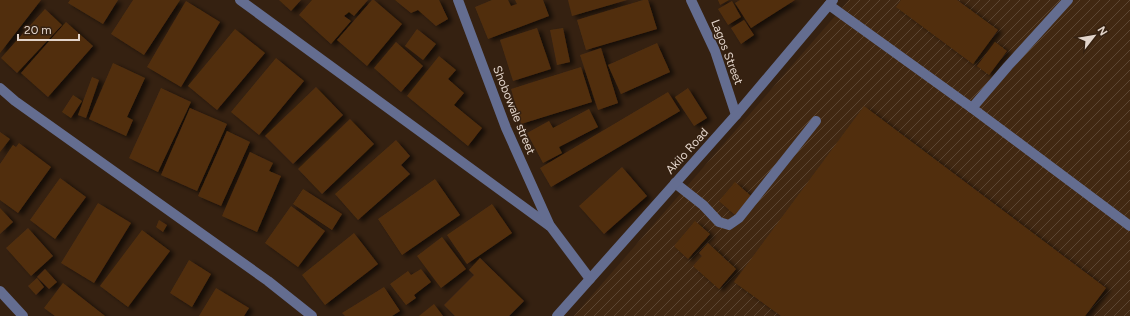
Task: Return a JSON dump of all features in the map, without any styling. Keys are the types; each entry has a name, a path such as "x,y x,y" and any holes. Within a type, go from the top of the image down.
{"street":[{"path":"240,0 551,227 590,279"},
{"name":"Shobowale street","path":"458,0 506,128 551,227"},
{"name":"Lagos Street","path":"691,0 715,51 736,115"},
{"path":"972,108 1068,0"},
{"path":"831,3 1130,226"},
{"name":"Akilo Road","path":"557,316 736,115 831,3"},
{"path":"0,88 21,106 268,281 312,316"},
{"path":"675,183 703,205 719,222 729,226 739,218 816,121"},
{"path":"0,291 24,316"}],"shaded area":[{"path":"849,0 1130,0 1130,316 574,316"}],"building":[{"path":"0,0 41,0 0,53"},
{"path":"70,0 118,0 103,24 68,3"},
{"path":"133,0 180,0 144,55 111,34"},
{"path":"279,0 301,0 291,11"},
{"path":"312,0 368,0 354,16 349,12 344,16 351,21 331,44 299,15"},
{"path":"372,0 374,0 402,24 367,66 337,40"},
{"path":"395,0 439,0 448,19 436,26 418,10 411,13"},
{"path":"492,0 508,0 511,6 517,4 515,0 543,0 549,16 488,39 475,7"},
{"path":"568,0 627,0 572,16"},
{"path":"643,0 648,0 657,29 586,50 577,20"},
{"path":"718,0 729,0 720,5"},
{"path":"740,0 795,0 751,28 735,3"},
{"path":"901,0 957,0 998,30 973,64 896,7"},
{"path":"186,1 220,22 181,87 147,67"},
{"path":"732,1 741,17 728,25 718,9"},
{"path":"45,9 62,25 17,73 1,58"},
{"path":"744,20 754,35 741,44 731,28"},
{"path":"66,22 93,46 48,97 21,73"},
{"path":"537,28 551,69 513,81 500,40"},
{"path":"563,28 570,62 557,65 550,30"},
{"path":"235,29 265,53 217,110 188,86"},
{"path":"417,29 436,44 423,60 405,46"},
{"path":"396,42 423,66 401,92 374,68"},
{"path":"995,42 1007,51 989,75 977,66"},
{"path":"657,43 670,72 621,94 608,65"},
{"path":"601,48 618,103 598,110 580,55"},
{"path":"439,56 456,70 448,79 464,93 454,105 482,128 468,146 407,96"},
{"path":"276,58 304,81 259,135 231,112"},
{"path":"113,63 145,78 127,117 133,120 126,136 89,119"},
{"path":"581,67 592,102 521,124 511,89"},
{"path":"92,77 99,80 86,118 78,115"},
{"path":"316,87 343,115 293,164 265,136"},
{"path":"161,88 191,102 158,172 129,158"},
{"path":"688,88 707,118 694,126 675,97"},
{"path":"668,92 680,111 551,187 540,168"},
{"path":"73,95 82,101 71,118 62,112"},
{"path":"864,106 1106,288 1085,316 781,316 734,282"},
{"path":"190,108 227,124 197,191 161,175"},
{"path":"589,109 598,127 559,147 562,153 543,163 527,133 549,121 553,128"},
{"path":"350,119 374,144 322,194 298,169"},
{"path":"227,131 250,142 221,206 198,196"},
{"path":"0,132 10,139 0,152"},
{"path":"396,140 410,156 401,165 410,174 358,220 335,194"},
{"path":"19,143 51,167 18,213 0,200 0,164 13,145 16,147"},
{"path":"250,152 273,163 269,171 281,176 257,232 222,216"},
{"path":"622,167 647,196 604,234 579,206"},
{"path":"60,178 86,197 55,239 30,220"},
{"path":"435,179 460,215 402,255 378,219"},
{"path":"735,182 751,196 735,215 719,201"},
{"path":"303,189 342,214 332,230 293,204"},
{"path":"98,203 131,223 94,283 61,263"},
{"path":"492,204 512,233 467,264 447,235"},
{"path":"291,206 325,231 298,267 265,243"},
{"path":"0,208 13,222 0,234"},
{"path":"159,220 167,225 163,232 156,227"},
{"path":"695,221 710,234 688,259 674,246"},
{"path":"28,228 53,256 31,276 6,248"},
{"path":"142,230 170,251 128,307 100,286"},
{"path":"354,233 378,264 325,305 302,275"},
{"path":"442,237 466,269 441,288 417,256"},
{"path":"708,243 736,269 719,289 693,266 702,256 699,253"},
{"path":"480,258 524,301 509,316 455,316 444,305 474,275 469,270"},
{"path":"189,260 211,274 192,307 170,293"},
{"path":"45,269 57,282 49,289 37,277"},
{"path":"421,269 431,282 414,295 416,298 406,305 390,284 408,271 411,275"},
{"path":"37,278 44,287 36,295 28,286"},
{"path":"63,283 105,316 55,316 44,308"},
{"path":"384,287 400,311 392,316 345,316 342,313"},
{"path":"216,288 249,308 244,316 199,316"},
{"path":"434,304 443,316 419,316"}]}
